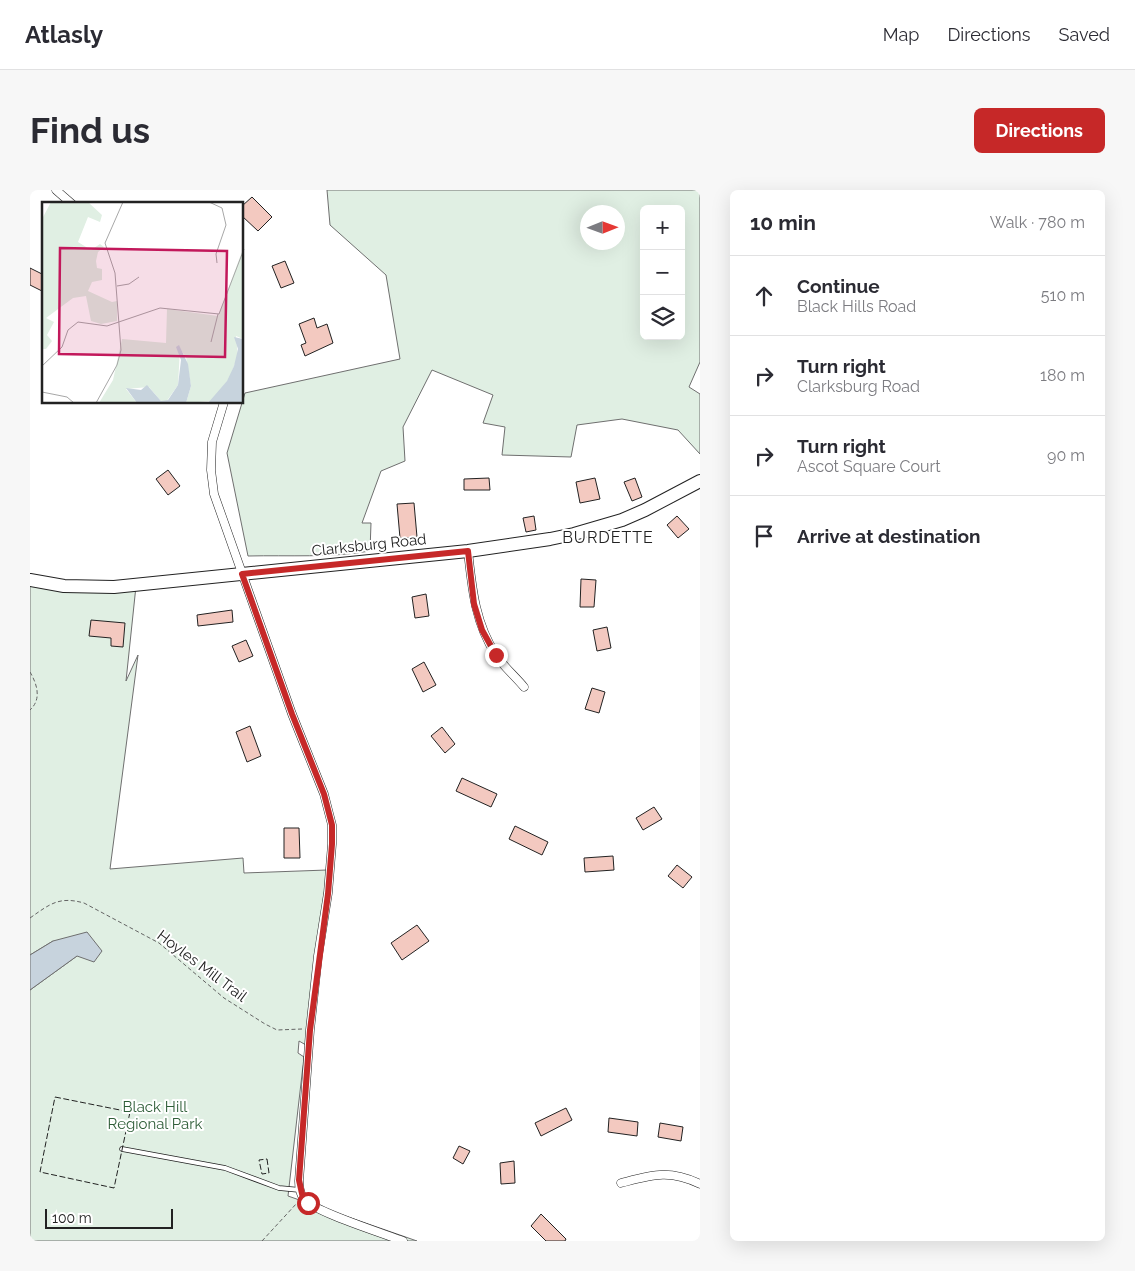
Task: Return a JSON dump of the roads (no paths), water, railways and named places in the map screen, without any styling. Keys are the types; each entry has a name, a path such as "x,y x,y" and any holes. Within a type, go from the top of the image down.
{"main road":[{"name":"Clarksburg Road","path":"30,580 64,586 114,587 468,551 550,539 599,527 645,510 700,481"}],"street":[{"path":"56,190 70,202"},
{"path":"223,404 212,442 211,470 214,494 292,714 324,794 332,825 328,894 310,1030 299,1180 301,1194 308,1203 317,1209 403,1241"},
{"path":"468,551 474,604 482,630 496,655 524,687"},
{"path":"620,1183 656,1174 678,1176 700,1184"}],"lane":[{"path":"122,1149 225,1168 301,1194"}],"district":[{"name":"BURDETTE","path":"608,537"}],"park label":[{"name":"Black Hill Regional Park","path":"155,1116"}]}
